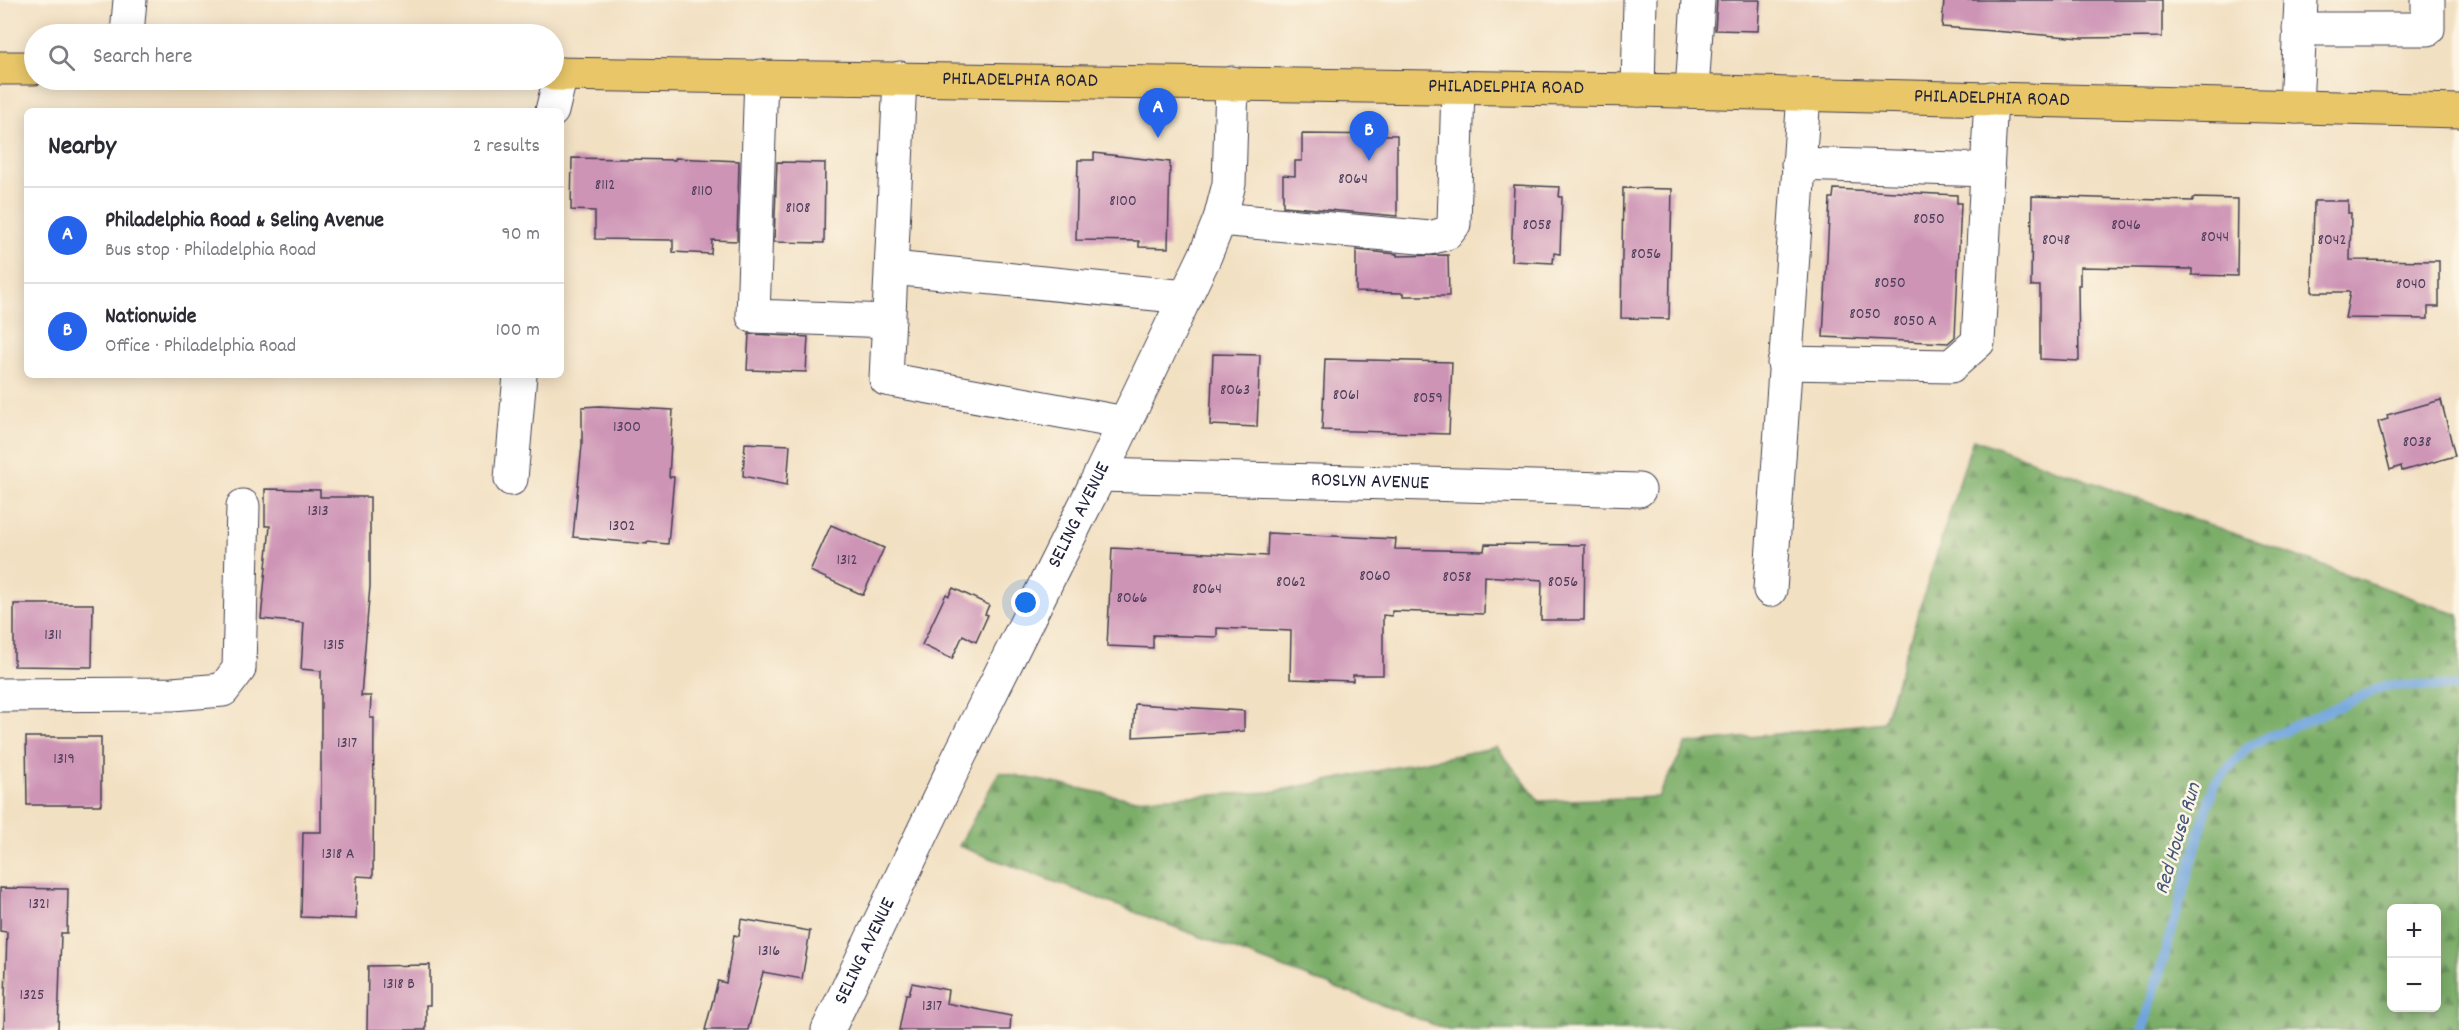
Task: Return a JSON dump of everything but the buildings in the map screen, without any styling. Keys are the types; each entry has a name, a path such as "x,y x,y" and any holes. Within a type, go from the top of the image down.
{"main road":[{"path":"0,68 24,68"},
{"name":"PHILADELPHIA ROAD","path":"564,74 1692,91 2459,111"}],"street":[{"path":"128,24 130,0"},
{"path":"1638,90 1640,0"},
{"path":"1692,91 1698,0"},
{"path":"2296,107 2300,14 2428,29 2428,0"},
{"path":"761,76 753,316 889,321"},
{"path":"900,78 886,379 1125,423"},
{"name":"SELING AVENUE","path":"828,1030 957,761 1100,475 1186,297 1220,219 1231,164 1232,83"},
{"path":"1220,219 1430,238 1447,233 1454,224 1458,87"},
{"path":"552,108 555,90"},
{"path":"1770,590 1804,94"},
{"path":"1784,363 1952,366 1978,342 1992,98"},
{"path":"1798,164 1988,170"},
{"path":"892,268 1186,297"},
{"path":"511,479 520,378"},
{"name":"ROSLYN AVENUE","path":"1100,475 1639,490"},
{"path":"0,694 172,694 223,690 239,669 243,506"}],"green space":[{"path":"1973,439 2459,615 2459,1030 1448,1030 959,846 999,772 1131,799 1271,792 1497,747 1539,801 1658,797 1686,744 1884,722"}],"waterway":[{"name":"Red House Run","path":"2143,1030 2214,784 2249,746 2387,685 2459,687"}],"place":[{"name":"Philadelphia Road & Seling Avenue","path":"1158,138"},
{"name":"Nationwide","path":"1369,161"}]}
